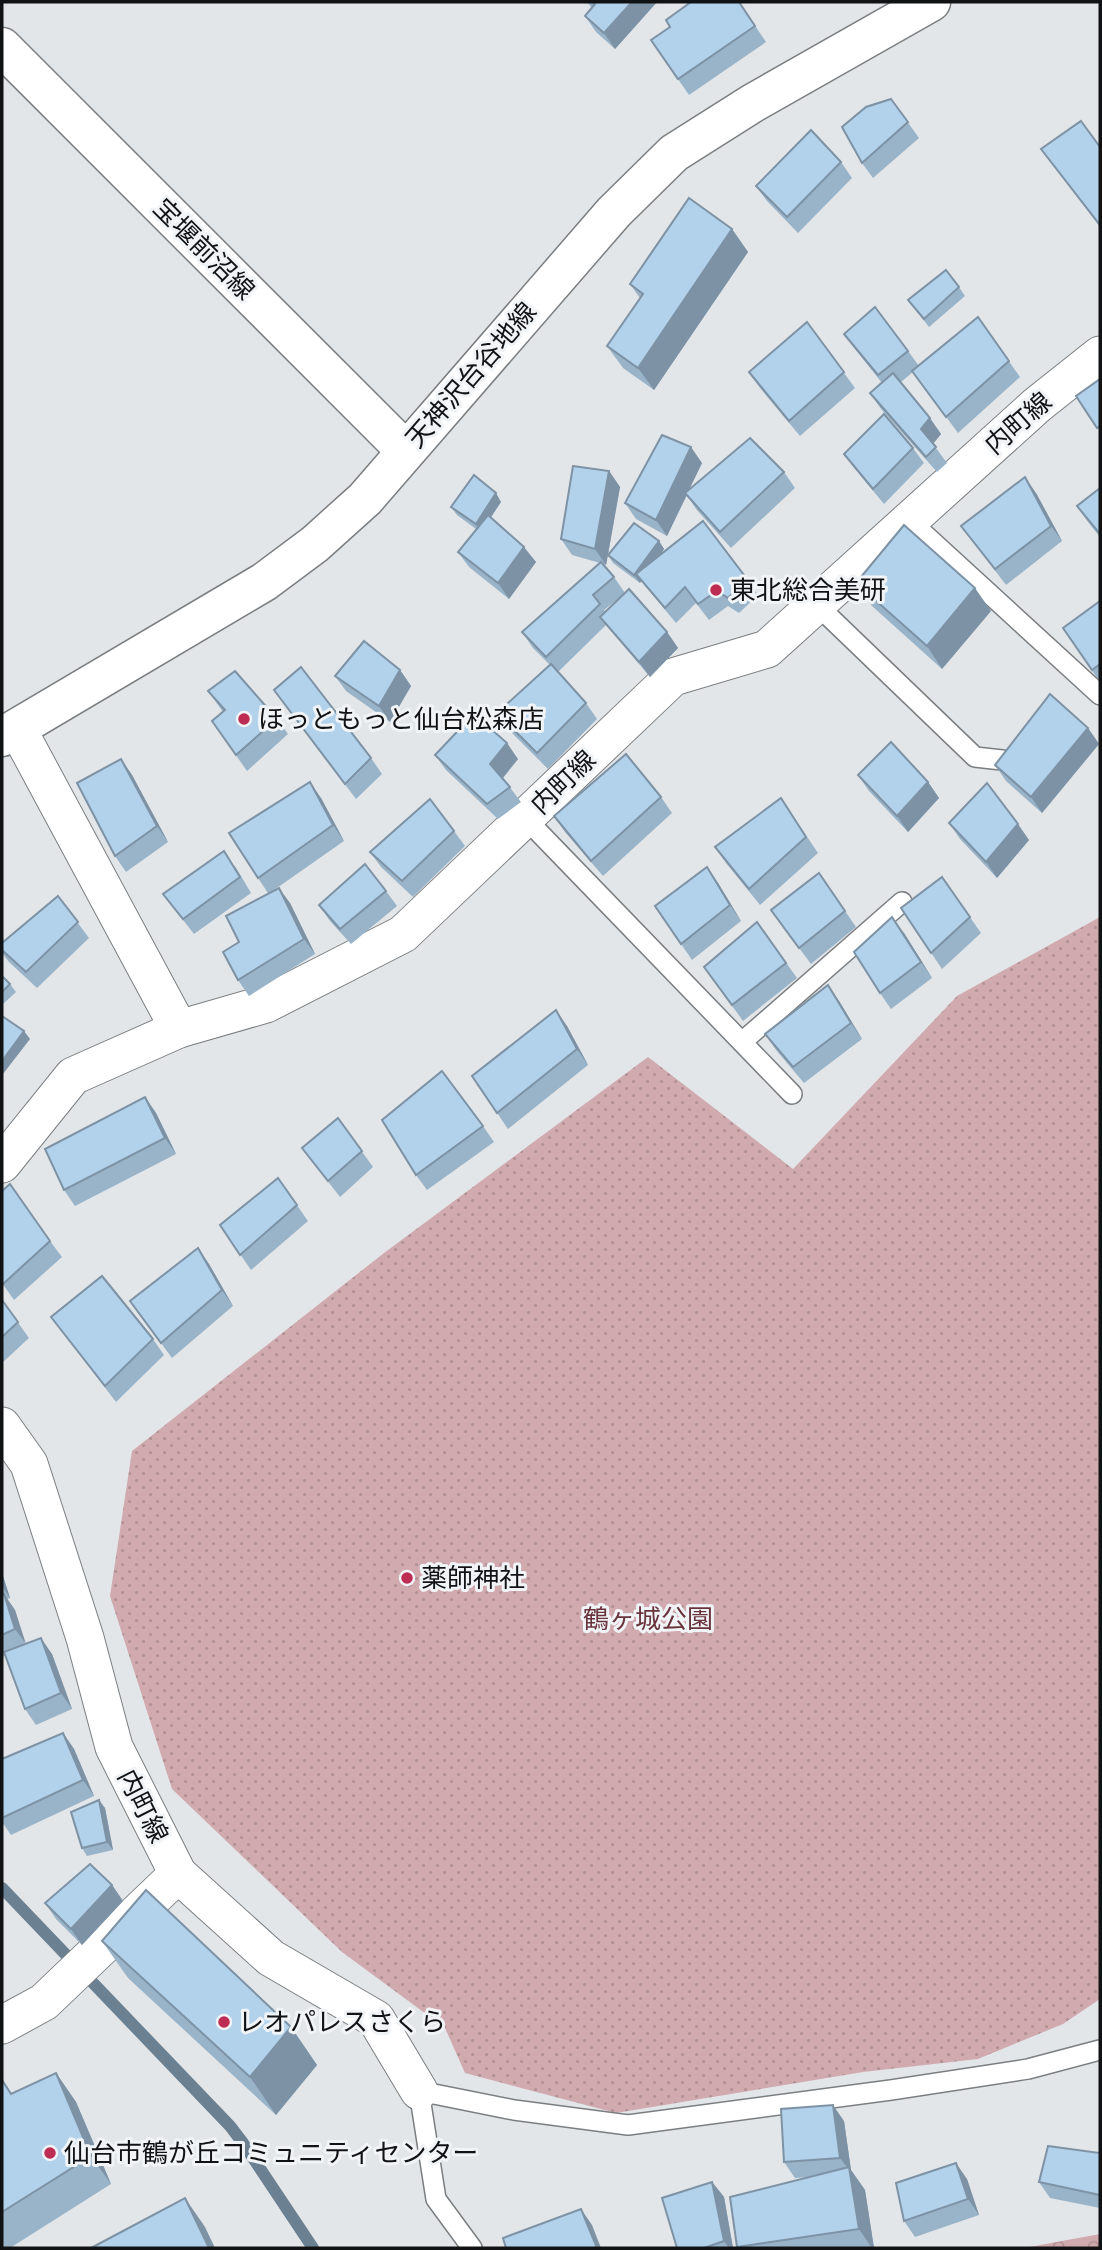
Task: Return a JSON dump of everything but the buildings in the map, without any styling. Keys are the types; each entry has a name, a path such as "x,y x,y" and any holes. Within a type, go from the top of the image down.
{"street":[{"name":"天神沢台谷地線","path":"10,732 264,582 315,544 365,499 614,212 674,153 753,103 931,2"},
{"name":"宝堰前沼線","path":"2,47 405,450"},
{"name":"内町線","path":"2,1164 73,1076 179,1029 266,1003 402,934 673,677 768,649 1037,405 1100,355"},
{"path":"10,732 179,1029"},
{"name":"内町線","path":"2,1426 29,1464 85,1638 114,1747 178,1874 271,1958 376,2019 419,2091"},
{"path":"2,2025 44,2002 178,1874"}],"lane":[{"path":"910,521 1100,695"},
{"path":"817,605 975,757 1010,761"},
{"path":"525,818 792,1094"},
{"path":"743,1042 902,902"},
{"path":"472,2248 436,2200 419,2091 514,2110 628,2125 1028,2069 1100,2050"}],"green space":[{"name":"鶴ヶ城公園","path":"1100,917 1100,1999 1063,2024 978,2059 863,2072 616,2113 465,2073 445,2028 342,1952 172,1789 110,1596 132,1451 384,1253 648,1057 793,1169 957,996"},
{"path":"1100,2234 1100,2248 1024,2248"}],"waterway":[{"path":"2,1888 230,2126 313,2248"}],"place":[{"name":"東北総合美研","path":"716,590"},
{"name":"ほっともっと仙台松森店","path":"244,719"},
{"name":"薬師神社","path":"407,1578"},
{"name":"レオパレスさくら","path":"224,2022"},
{"name":"仙台市鶴が丘コミュニティセンター","path":"50,2153"}]}
